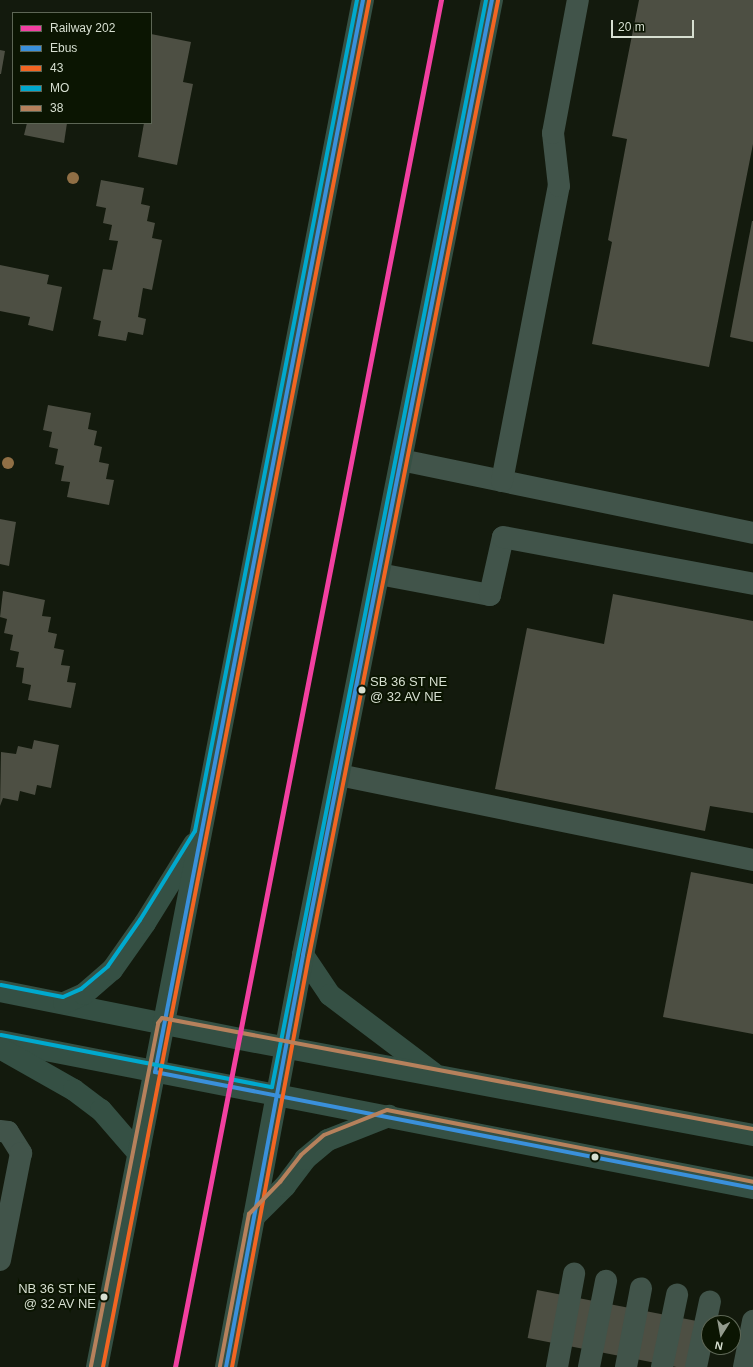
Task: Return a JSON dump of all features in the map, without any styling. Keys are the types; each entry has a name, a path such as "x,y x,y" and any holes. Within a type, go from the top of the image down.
{"main road":[{"path":"98,1367 363,0"},
{"path":"226,1367 303,955 492,0"},
{"path":"64,1003 84,994 112,970 145,923 201,833"},
{"path":"303,955 330,995 437,1076"},
{"path":"0,991 286,1048 753,1135"},
{"path":"0,1041 753,1188"},
{"path":"0,1048 74,1090 101,1110 139,1154"},
{"path":"254,1218 285,1186 305,1159 328,1140 389,1116"}],"street":[{"path":"502,481 559,186 553,133 578,0"},
{"path":"401,460 753,533"},
{"path":"379,574 490,595 503,537 753,584"},
{"path":"339,775 753,860"},
{"path":"0,1131 8,1132 21,1153 0,1260"},
{"path":"557,1367 574,1274"},
{"path":"589,1367 606,1281"},
{"path":"626,1367 641,1288"},
{"path":"662,1367 677,1295"},
{"path":"696,1367 710,1301"},
{"path":"744,1367 753,1321"}],"building":[{"path":"639,0 753,0 753,144 709,367 592,344 612,242 608,240 627,139 612,136"},
{"path":"152,34 191,42 183,82 193,84 177,165 138,157 144,124 152,124"},
{"path":"0,50 5,51 1,74 0,74"},
{"path":"27,124 67,124 64,143 24,135"},
{"path":"101,180 144,188 141,204 150,206 147,221 155,223 152,238 162,240 152,290 143,288 138,317 146,319 143,335 128,332 126,341 98,336 101,321 93,319 103,269 112,270 118,241 109,240 112,225 103,223 106,208 96,206"},
{"path":"753,221 753,342 730,337"},
{"path":"0,265 49,275 47,284 62,287 53,331 28,325 30,317 0,311"},
{"path":"48,405 91,413 88,429 97,431 94,445 102,447 99,462 109,464 106,479 114,480 109,505 67,497 70,482 61,481 64,466 55,464 58,449 49,447 52,432 43,430"},
{"path":"0,519 16,522 9,566 0,564"},
{"path":"3,591 45,600 42,616 51,617 48,632 57,634 54,648 64,650 61,665 70,666 67,682 76,683 71,708 28,700 31,685 22,683 24,668 16,667 19,652 10,650 13,635 4,633 7,619 0,617"},
{"path":"613,594 753,621 753,813 710,806 705,831 495,789 527,628 604,644"},
{"path":"34,740 59,745 51,788 37,785 35,795 20,791 18,801 3,798 0,806 1,752 16,754 18,746 32,749"},
{"path":"691,872 753,884 753,1034 663,1017"},
{"path":"537,1290 698,1321 689,1367 676,1367 528,1338"}],"rail line":[{"name":"202","path":"175,1367 441,0"}],"transit line":[{"name":"MO","path":"1,985 63,997 81,989 108,966 140,920 195,831 357,0"},
{"name":"Ebus","path":"363,0 155,1072 753,1188"},
{"name":"MO","path":"1,1035 272,1087 486,0"},
{"name":"Ebus","path":"226,1367 303,955 492,0"},
{"name":"43","path":"103,1367 369,1"},
{"name":"43","path":"232,1367 309,956 498,1"},
{"name":"38","path":"91,1366 158,1023 162,1018 753,1129"},
{"name":"38","path":"220,1366 249,1214 280,1182 301,1155 324,1135 387,1110 753,1182"}],"place":[{"name":"SB 36 ST NE @ 32 AV NE","path":"362,690"},
{"name":"NB 36 ST NE @ 32 AV NE","path":"104,1297"}]}
